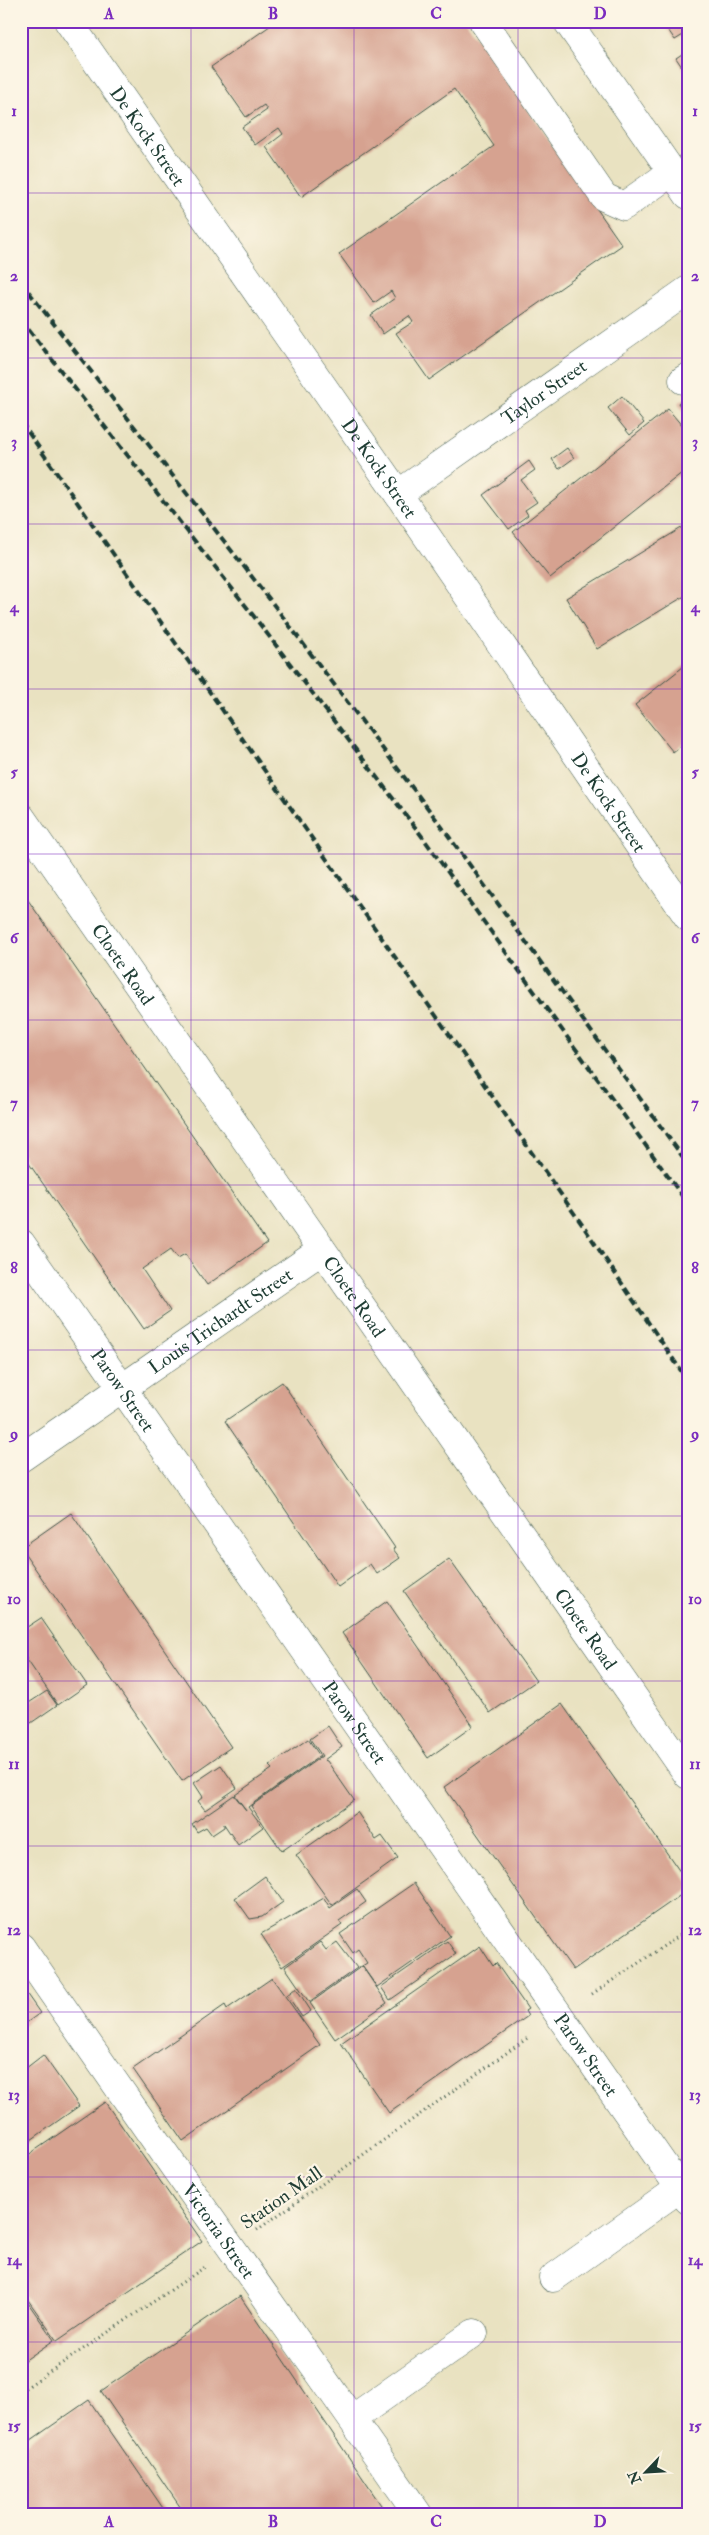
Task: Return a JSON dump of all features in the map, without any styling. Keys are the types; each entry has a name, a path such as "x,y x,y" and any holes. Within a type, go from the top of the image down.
{"street":[{"name":"De Kock Street","path":"68,21 398,494 688,917"},
{"path":"483,21 604,197 613,203 624,206 672,172"},
{"path":"567,21 688,195"},
{"name":"Taylor Street","path":"398,494 688,290"},
{"name":"Cloete Road","path":"21,817 688,1775"},
{"name":"Parow Street","path":"21,1243 684,2194"},
{"name":"Louis Trichardt Street","path":"21,1458 322,1250"},
{"name":"Victoria Street","path":"21,1946 93,2052 233,2248 418,2514"},
{"path":"554,2278 684,2194"},
{"path":"352,2419 474,2333"}],"path":[{"path":"592,1994 688,1930"},
{"name":"Station Mall","path":"21,2391 233,2248 529,2037"}],"building":[{"path":"277,21 466,21 622,245 429,380 396,333 413,322 409,316 383,334 371,315 395,298 391,291 374,303 339,254 494,146 454,89 301,197 266,147 283,134 279,128 255,145 242,127 267,110 264,105 246,117 211,67"},
{"path":"662,21 688,21 688,32 675,40"},
{"path":"688,50 688,76 676,58"},
{"path":"622,396 644,423 630,435 608,408"},
{"path":"688,396 688,418 678,403"},
{"path":"668,409 688,433 688,468 550,578 513,532"},
{"path":"567,448 574,458 559,469 552,459"},
{"path":"529,461 535,470 521,480 537,502 525,510 528,515 509,529 483,495"},
{"path":"688,524 688,594 597,649 566,598"},
{"path":"688,663 688,740 673,752 635,705"},
{"path":"688,769 688,783 681,774"},
{"path":"21,890 267,1243 207,1285 185,1254 178,1258 171,1249 142,1269 170,1311 144,1329 21,1152"},
{"path":"282,1382 400,1558 377,1574 370,1564 338,1587 225,1421"},
{"path":"71,1513 231,1747 182,1781 21,1548"},
{"path":"449,1559 536,1681 490,1713 404,1591"},
{"path":"387,1601 473,1726 428,1758 342,1633"},
{"path":"41,1618 87,1685 58,1705 21,1651 21,1631"},
{"path":"47,1691 57,1705 28,1725 21,1715 21,1708"},
{"path":"562,1704 688,1883 688,1890 573,1970 444,1787"},
{"path":"328,1726 342,1747 324,1760 327,1761 354,1800 282,1851 251,1806 322,1756 310,1739"},
{"path":"308,1739 320,1756 248,1807 263,1827 238,1845 224,1824 224,1827 212,1835 206,1827 197,1832 192,1824 234,1795 246,1810 235,1795 272,1769 269,1766"},
{"path":"221,1765 237,1788 205,1810 198,1801 203,1797 194,1783"},
{"path":"357,1812 376,1840 382,1836 398,1858 332,1905 296,1855"},
{"path":"265,1876 283,1902 262,1917 250,1919 235,1898"},
{"path":"414,1883 450,1936 377,1987 362,1966 367,1963 358,1949 353,1953 340,1934"},
{"path":"357,1889 366,1902 339,1921 342,1925 282,1967 261,1934 324,1898 330,1908"},
{"path":"447,1941 456,1954 390,2000 381,1987"},
{"path":"320,1942 326,1950 337,1942 357,1968 309,2002 285,1967"},
{"path":"480,1946 493,1966 496,1963 528,2009 525,2011 528,2016 389,2113 341,2043"},
{"path":"362,1966 387,2003 335,2039 310,2003"},
{"path":"272,1978 320,2045 183,2141 133,2069 225,2005 227,2009"},
{"path":"21,1986 40,2013 22,2026 21,2025"},
{"path":"296,1988 311,2011 302,2017 287,1995"},
{"path":"43,2055 79,2106 21,2147 21,2072"},
{"path":"105,2102 202,2241 57,2341 21,2290 21,2160"},
{"path":"21,2293 54,2340 21,2363"},
{"path":"240,2296 387,2514 185,2514 101,2391"},
{"path":"89,2400 167,2514 21,2514 21,2447"}],"railway":[{"path":"21,282 267,596 442,827 688,1164"},
{"path":"21,320 249,610 421,835 688,1204"},
{"path":"21,422 583,1226 688,1381"}]}
